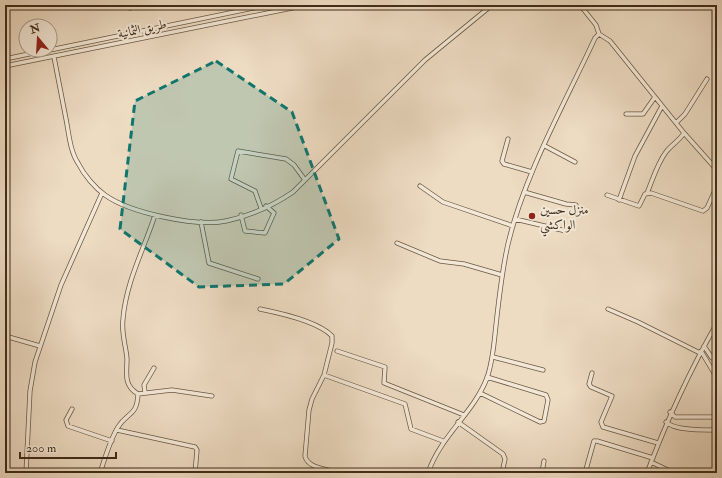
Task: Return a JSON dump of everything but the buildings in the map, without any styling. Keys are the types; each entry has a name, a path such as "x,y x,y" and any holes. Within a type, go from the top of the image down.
{"street":[{"path":"125,5 130,8 144,5"},
{"path":"58,48 268,5"},
{"name":"طريق الثمانية","path":"58,56 307,5"},
{"path":"54,58 75,158 86,175 102,193 155,215 201,222 226,221 264,207 293,192 425,60 492,5"},
{"path":"580,5 596,25 599,34 610,41 684,133 717,170"},
{"path":"428,473 443,442 480,394 487,377 493,357 502,275 515,219 532,172 595,38 599,34"},
{"path":"5,59 18,56"},
{"name":"طريق الثمانية","path":"5,66 49,58"},
{"path":"676,123 685,114 707,79"},
{"path":"626,114 643,114 655,97"},
{"path":"619,200 635,156 662,106"},
{"path":"606,195 639,206 647,193 658,166 667,151 680,140 684,133"},
{"path":"508,139 502,160 504,164 532,172"},
{"path":"544,146 575,162"},
{"path":"241,216 245,230 265,233 274,213 264,207 256,191 231,179 238,151 286,159 294,165 305,180"},
{"path":"420,186 443,202 513,226"},
{"path":"647,193 703,211 707,208 717,186"},
{"path":"524,192 566,204 576,205"},
{"path":"26,473 30,392 33,372 40,346 61,285 102,193"},
{"path":"138,394 130,388 126,379 127,367 123,319 132,276 155,215"},
{"path":"515,219 566,231"},
{"path":"201,222 209,263 258,279"},
{"path":"397,244 440,261 464,264 502,275"},
{"path":"608,308 700,352 717,378"},
{"path":"260,309 299,319 330,334 332,343 324,375 312,399 309,410 305,456 307,462 311,465 336,473"},
{"path":"647,473 670,412 700,352 717,323"},
{"path":"5,336 40,346"},
{"path":"704,346 712,358 717,360"},
{"path":"337,352 385,367 386,371 384,382 464,414"},
{"path":"493,357 543,370"},
{"path":"145,392 144,385 154,368"},
{"path":"592,373 589,384 612,396 601,422 603,427 658,443"},
{"path":"324,375 405,404 411,429 443,442"},
{"path":"480,394 540,422 544,420 548,400 546,395 487,377"},
{"path":"138,394 172,390 212,396"},
{"path":"100,473 117,430 135,409 138,394"},
{"path":"72,409 66,420 68,426 112,441"},
{"path":"670,412 675,417 717,417"},
{"path":"458,422 503,454 505,458 502,473"},
{"path":"666,422 670,426 701,430 717,430"},
{"path":"117,430 195,447 197,450 195,473"},
{"path":"585,473 594,441 652,460 674,473"},
{"path":"542,473 544,461"}],"highlighted area":[{"path":"216,61 292,112 339,239 284,284 199,287 120,229 135,101"}],"place":[{"name":"منزل حسين الواكشي","path":"532,216"}]}
